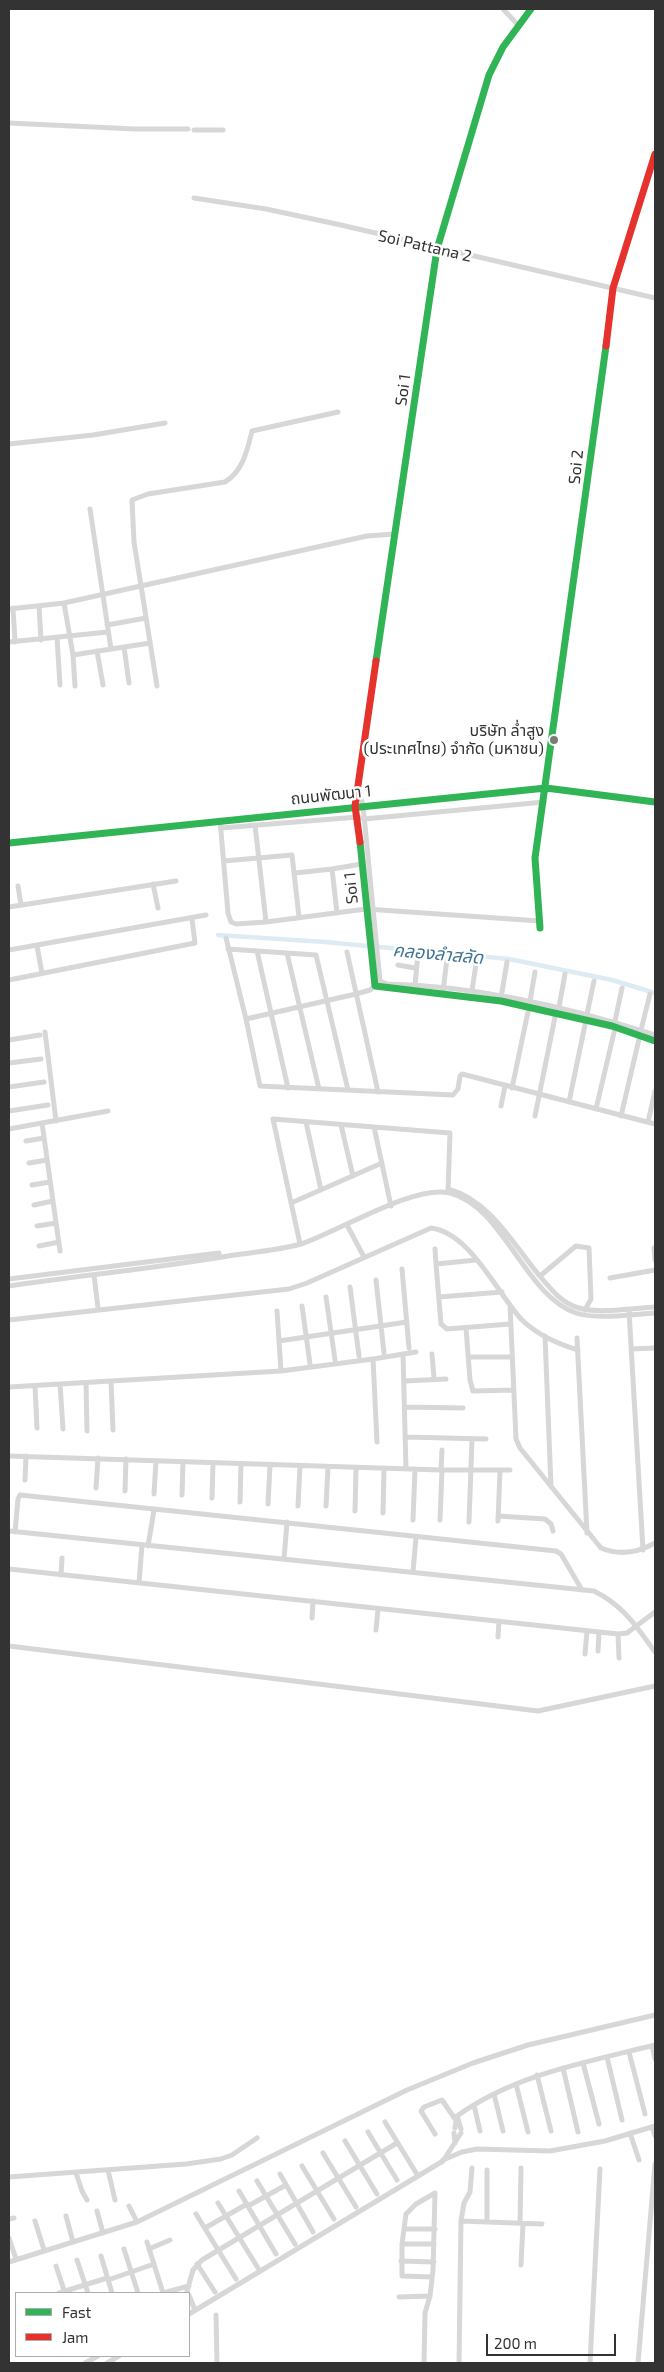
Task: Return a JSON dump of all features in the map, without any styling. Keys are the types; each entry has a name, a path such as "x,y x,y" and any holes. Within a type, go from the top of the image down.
{"street":[{"path":"504,9 519,26"},
{"name":"Soi 1","path":"376,983 370,909 362,864 359,793 394,534 405,475 437,249 489,74 502,47 531,9"},
{"path":"9,123 141,129 223,130"},
{"name":"Soi 2","path":"540,924 535,872 613,288 655,154"},
{"name":"Soi Pattana 2","path":"194,198 266,209 655,298"},
{"path":"157,686 134,542 132,500 148,494 225,482 234,476 242,464 252,431 338,412"},
{"path":"9,444 94,435 165,423"},
{"path":"90,509 111,649"},
{"path":"15,642 11,609 64,603 367,536 394,534"},
{"path":"64,603 73,655 75,686"},
{"path":"39,606 41,640"},
{"path":"107,625 146,618"},
{"path":"9,642 108,632"},
{"path":"57,638 60,685"},
{"path":"73,655 150,644"},
{"path":"124,647 129,683"},
{"path":"98,651 103,685"},
{"name":"ถนนพัฒนา 1","path":"9,844 221,824 359,805 546,788 655,802"},
{"path":"540,924 370,909 236,924 231,922 228,913 221,824 255,826 545,802"},
{"path":"361,818 370,909"},
{"path":"255,826 266,922"},
{"path":"224,861 292,855 299,917"},
{"path":"295,873 362,864"},
{"path":"332,868 337,914"},
{"path":"9,907 176,880"},
{"path":"153,884 158,908"},
{"path":"18,886 21,905"},
{"path":"9,950 206,915"},
{"path":"9,980 195,943 192,919"},
{"path":"226,938 260,1086 453,1095 458,1089 462,1074 651,1122"},
{"path":"37,946 42,973"},
{"path":"228,949 316,955 348,1090"},
{"path":"257,951 288,1088"},
{"path":"347,952 378,1092"},
{"path":"287,953 319,1089"},
{"path":"415,985 418,954"},
{"path":"472,991 477,957"},
{"path":"444,991 447,959"},
{"path":"501,998 508,962"},
{"path":"398,966 416,968"},
{"path":"512,1088 536,972"},
{"path":"535,1116 565,974"},
{"path":"568,1101 594,981"},
{"path":"376,983 384,990 472,991 614,1023 655,1041"},
{"path":"246,1019 356,994 376,983 415,985 444,991 501,998"},
{"path":"595,1108 622,988"},
{"path":"622,1116 650,994"},
{"path":"45,1032 56,1120"},
{"path":"641,1034 655,1035"},
{"path":"9,1040 40,1035"},
{"path":"9,1063 41,1058"},
{"path":"9,1087 44,1082"},
{"path":"501,1106 505,1086"},
{"path":"651,1122 655,1091"},
{"path":"651,1122 655,1101"},
{"path":"9,1111 48,1105"},
{"path":"9,1129 108,1111"},
{"path":"300,1244 272,1120 450,1132 448,1191"},
{"path":"306,1122 321,1190"},
{"path":"42,1123 60,1251"},
{"path":"341,1125 353,1176"},
{"path":"374,1127 391,1206"},
{"path":"26,1141 44,1138"},
{"path":"29,1163 47,1160"},
{"path":"291,1203 382,1163"},
{"path":"32,1185 50,1182"},
{"path":"9,1279 42,1274 126,1268 300,1244 348,1226 427,1192 448,1191 466,1199 483,1212 551,1290 567,1304 585,1310 629,1314 655,1307"},
{"path":"34,1205 53,1201"},
{"path":"36,1226 56,1223"},
{"path":"348,1226 364,1257"},
{"path":"9,1320 98,1308 289,1289 431,1228 441,1229 454,1235 522,1319 545,1336 578,1350"},
{"path":"39,1246 59,1242"},
{"path":"540,1276 576,1246 589,1248 591,1299 585,1310"},
{"path":"654,1248 655,1260"},
{"path":"435,1249 440,1317 443,1326 447,1328 466,1328 510,1324"},
{"path":"208,1257 219,1253"},
{"path":"520,1255 549,1295 565,1308 582,1315 655,1313"},
{"path":"436,1264 476,1260"},
{"path":"9,1286 94,1277 126,1268"},
{"path":"402,1269 409,1348"},
{"path":"610,1278 655,1270"},
{"path":"42,1274 43,1281"},
{"path":"94,1277 98,1308"},
{"path":"376,1280 384,1353"},
{"path":"350,1287 359,1356"},
{"path":"439,1297 502,1292"},
{"path":"326,1297 335,1360"},
{"path":"510,1304 517,1444 587,1534 601,1548 620,1554 643,1550 655,1543"},
{"path":"302,1306 310,1364"},
{"path":"277,1311 280,1371"},
{"path":"629,1314 643,1550"},
{"path":"280,1341 407,1322"},
{"path":"466,1328 470,1380 473,1391 514,1390"},
{"path":"545,1336 551,1487"},
{"path":"577,1338 587,1534"},
{"path":"631,1349 655,1348"},
{"path":"9,1387 280,1371 416,1352"},
{"path":"402,1354 406,1408 406,1469"},
{"path":"432,1354 434,1378"},
{"path":"469,1357 512,1357"},
{"path":"373,1359 376,1442"},
{"path":"404,1381 434,1378 446,1379"},
{"path":"111,1381 114,1430"},
{"path":"86,1383 87,1432"},
{"path":"60,1384 63,1429"},
{"path":"35,1386 37,1428"},
{"path":"406,1408 462,1408"},
{"path":"406,1437 486,1439"},
{"path":"469,1522 472,1439"},
{"path":"440,1520 442,1450"},
{"path":"9,1456 384,1469 510,1470"},
{"path":"25,1480 26,1456"},
{"path":"96,1488 98,1458"},
{"path":"125,1491 126,1459"},
{"path":"154,1494 156,1460"},
{"path":"182,1495 183,1462"},
{"path":"212,1498 213,1463"},
{"path":"240,1502 241,1464"},
{"path":"268,1504 270,1465"},
{"path":"298,1506 300,1466"},
{"path":"326,1506 328,1467"},
{"path":"355,1512 356,1468"},
{"path":"383,1513 384,1469"},
{"path":"413,1520 415,1469"},
{"path":"500,1470 498,1519 545,1518 551,1524 553,1531"},
{"path":"582,1590 558,1552 287,1522 20,1495 12,1532 413,1572 582,1590 594,1591 612,1600 655,1652"},
{"path":"9,1510 17,1511"},
{"path":"139,1583 145,1545 154,1510"},
{"path":"284,1559 287,1522"},
{"path":"413,1572 416,1537"},
{"path":"61,1575 62,1558"},
{"path":"9,1569 618,1634 627,1633 655,1612"},
{"path":"312,1618 313,1602"},
{"path":"376,1630 378,1608"},
{"path":"498,1621 498,1637"},
{"path":"585,1654 587,1631"},
{"path":"598,1651 599,1632"},
{"path":"618,1634 619,1658"},
{"path":"9,1646 538,1711 655,1686"},
{"path":"9,2262 137,2222 201,2192 285,2148 453,2070 528,2045 655,2015"},
{"path":"454,2143 456,2117 494,2094 537,2075 654,2046 655,2059"},
{"path":"629,2052 645,2114"},
{"path":"607,2057 622,2120"},
{"path":"583,2063 599,2124"},
{"path":"563,2068 578,2132"},
{"path":"537,2075 551,2131"},
{"path":"516,2084 528,2132"},
{"path":"494,2094 503,2130"},
{"path":"435,2134 421,2111 424,2107 442,2100 456,2117 461,2131 443,2161"},
{"path":"474,2105 480,2131"},
{"path":"385,2122 418,2176"},
{"path":"190,2313 443,2161 469,2150 550,2151 605,2141 654,2126 655,2136"},
{"path":"368,2132 397,2180"},
{"path":"630,2133 639,2160"},
{"path":"9,2177 76,2173 221,2158 232,2155 257,2138"},
{"path":"345,2141 378,2194"},
{"path":"190,2292 197,2264 398,2143"},
{"path":"323,2152 356,2207"},
{"path":"638,2363 655,2164"},
{"path":"302,2166 334,2219"},
{"path":"459,2363 461,2221 464,2203 470,2192 472,2168"},
{"path":"521,2168 521,2265"},
{"path":"590,2363 600,2169"},
{"path":"108,2170 115,2200"},
{"path":"486,2222 487,2170"},
{"path":"76,2173 82,2192 87,2200"},
{"path":"280,2174 313,2232"},
{"path":"257,2181 295,2244"},
{"path":"205,2228 286,2185"},
{"path":"239,2191 276,2254"},
{"path":"424,2363 425,2313 430,2296 434,2262 436,2196 433,2193 406,2214 402,2244 402,2276 432,2277"},
{"path":"218,2203 258,2268"},
{"path":"129,2206 137,2222"},
{"path":"97,2211 103,2233"},
{"path":"196,2214 236,2279"},
{"path":"66,2216 74,2242"},
{"path":"35,2221 44,2250"},
{"path":"461,2221 542,2224"},
{"path":"404,2229 435,2229"},
{"path":"9,2238 16,2259"},
{"path":"149,2249 170,2240"},
{"path":"147,2242 163,2292"},
{"path":"402,2244 434,2244"},
{"path":"124,2249 138,2292"},
{"path":"101,2256 112,2292"},
{"path":"77,2260 88,2292"},
{"path":"402,2261 434,2262"},
{"path":"66,2292 154,2264"},
{"path":"197,2264 215,2292"},
{"path":"56,2266 63,2292"},
{"path":"398,2297 430,2296"},
{"path":"190,2297 195,2310"},
{"path":"216,2315 217,2363"},
{"path":"85,2363 96,2357"},
{"path":"107,2363 118,2357"}],"waterway":[{"name":"คลองลำสลัด","path":"218,935 325,942 509,959 612,980 655,993"}],"traffic: fast":[{"path":"376,661 437,249 489,75 503,47 531,9"},
{"path":"540,928 535,858 606,346"},
{"path":"9,843 546,788 655,802"},
{"path":"360,842 375,986 501,1001 612,1026 655,1041"}],"traffic: jam":[{"path":"606,346 613,288 655,154"},
{"path":"360,842 355,806 376,661"}],"place":[{"name":"บริษัท ล่ำสูง (ประเทศไทย) จำกัด (มหาชน)","path":"554,740"}]}
